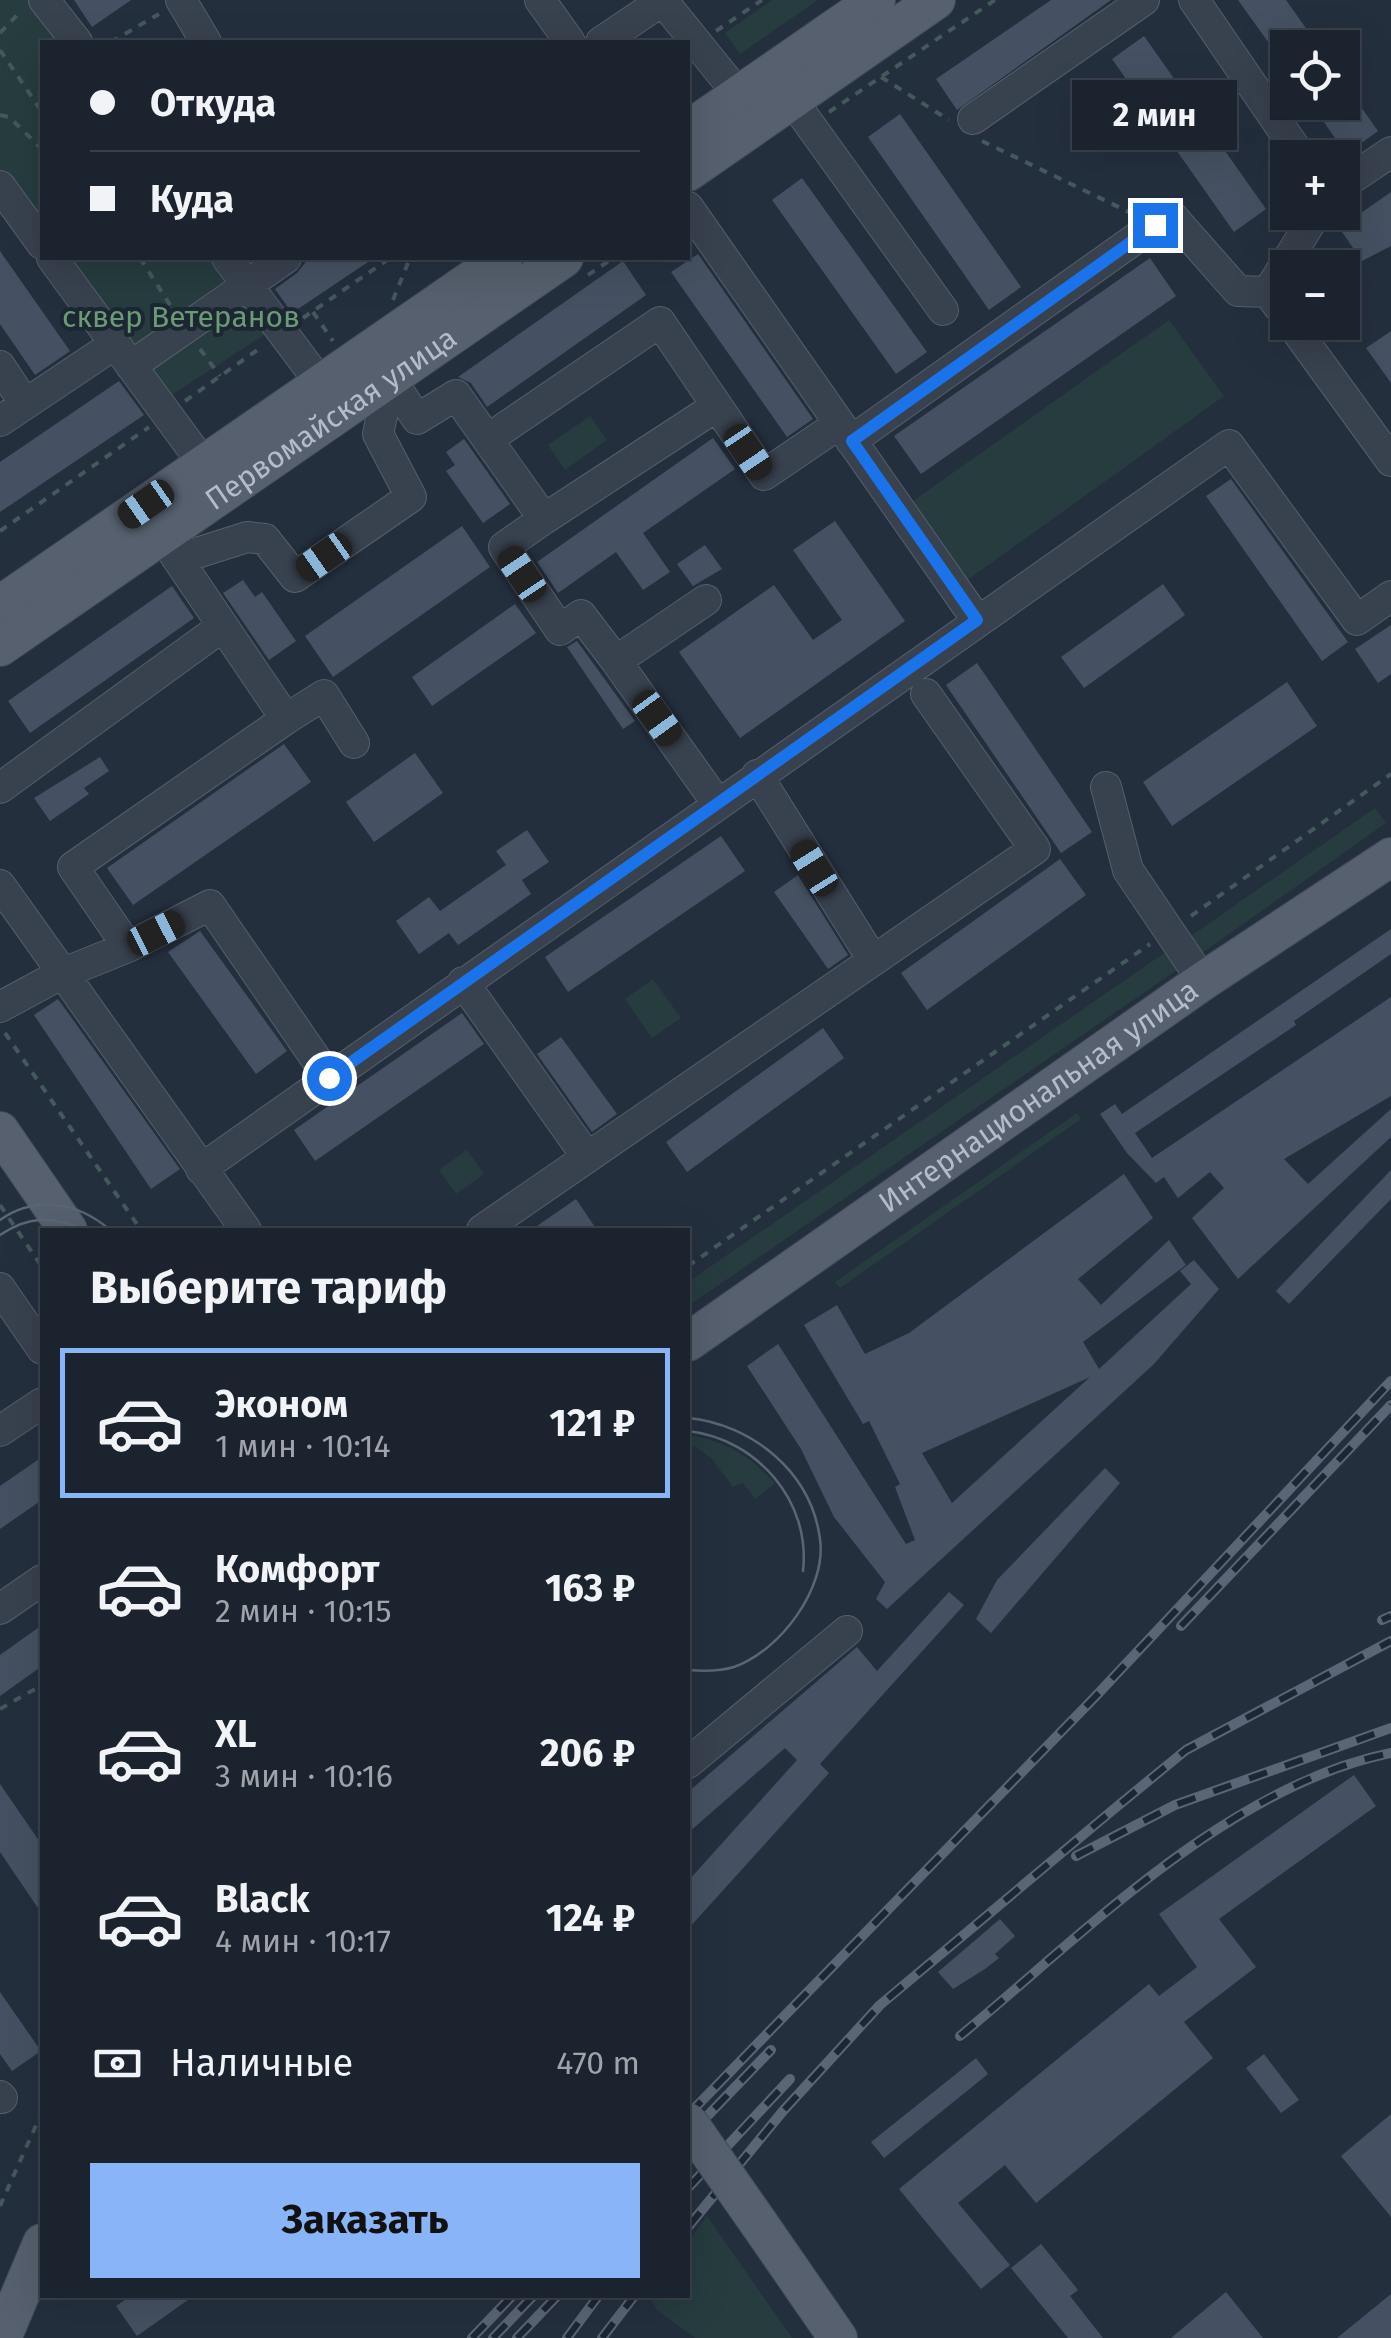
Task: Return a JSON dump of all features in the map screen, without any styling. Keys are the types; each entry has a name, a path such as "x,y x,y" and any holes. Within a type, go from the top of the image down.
{"main road":[{"path":"690,170 750,108 876,0"},
{"path":"690,129 750,108 801,113 936,0"},
{"name":"Первомайская улица","path":"5,624 170,547 214,479 320,384 500,260"},
{"name":"Первомайская улица","path":"5,624 214,479 390,378 561,260"},
{"name":"Интернациональная улица","path":"690,1341 1203,981 1391,858"},
{"path":"0,1131 67,1228"},
{"path":"690,2125 838,2338"},
{"path":"2,2338 40,2248"}],"street":[{"path":"44,0 75,40"},
{"path":"540,0 569,40"},
{"path":"604,40 662,0 750,108"},
{"path":"967,127 1144,0"},
{"path":"1194,0 1290,140"},
{"path":"180,1 205,40"},
{"path":"801,113 943,310"},
{"path":"1360,173 1391,152"},
{"path":"0,186 40,241"},
{"path":"690,210 977,620"},
{"path":"488,439 660,322 764,475 845,432 1170,214 1238,290 1268,292"},
{"path":"1268,292 1306,230"},
{"path":"53,260 214,479"},
{"path":"228,260 320,384"},
{"path":"0,366 13,412 183,326 283,260"},
{"path":"1303,340 1391,461"},
{"path":"390,378 417,419 456,395 544,519"},
{"path":"286,719 170,547 248,537 265,539 295,577 411,497 378,434 390,378"},
{"path":"717,406 504,547 560,630 581,614 717,803"},
{"path":"202,1169 1229,445 1356,620 1391,596"},
{"path":"616,661 706,600"},
{"path":"0,788 223,626"},
{"path":"128,946 73,868 324,694 354,744"},
{"path":"485,1228 1035,849 926,694"},
{"path":"756,775 872,960"},
{"path":"1106,787 1128,870 1203,981"},
{"path":"0,886 245,1228"},
{"path":"0,1008 61,974 210,905 329,1078"},
{"path":"463,982 587,1157"},
{"path":"0,1288 40,1346"},
{"path":"0,1430 40,1404"},
{"path":"0,1608 40,1581"},
{"path":"690,1761 848,1631"}],"path":[{"path":"0,33 31,0"},
{"path":"697,45 762,0"},
{"path":"801,113 881,77 995,0"},
{"path":"114,40 180,1"},
{"path":"0,50 40,109"},
{"path":"881,77 967,127 1155,225"},
{"path":"0,114 9,117 40,147"},
{"path":"0,124 9,117"},
{"path":"141,260 220,376"},
{"path":"0,531 387,260"},
{"path":"392,303 409,260"},
{"path":"334,344 349,334"},
{"path":"690,1265 1391,774"},
{"path":"0,1026 141,1228"},
{"path":"0,1204 40,1263"},
{"path":"0,1709 40,1685"},
{"path":"0,2206 40,2116"}],"green space":[{"name":"сквер Ветеранов","path":"0,0 39,0 68,40 40,40 40,226 0,169"},
{"path":"772,0 818,0 740,54 725,33"},
{"name":"сквер Ветеранов","path":"64,260 220,260 270,331 164,400"},
{"path":"1169,320 1224,396 959,586 906,506"},
{"path":"590,416 607,440 565,470 548,445"},
{"path":"1375,808 1386,823 1202,953 1185,940"},
{"path":"1170,949 1179,964 1177,970 690,1305 690,1281"},
{"path":"653,979 681,1018 652,1038 625,999"},
{"path":"1077,1113 1081,1119 840,1288 835,1282"},
{"path":"467,1150 484,1174 456,1194 439,1170"},
{"path":"690,1435 736,1451 775,1483 755,1499 743,1483 733,1487 711,1458 694,1446 690,1447"},
{"path":"707,2216 792,2338 695,2338 656,2309 650,2298 690,2298 690,2239"}],"building":[{"path":"74,0 131,0 92,27"},
{"path":"1051,0 1111,0 957,110 936,79"},
{"path":"1238,0 1286,0 1307,30 1270,30 1270,45"},
{"path":"1144,36 1266,209 1234,232 1112,59"},
{"path":"1360,106 1378,131 1360,144 1360,140 1336,140 1322,120 1360,120"},
{"path":"900,114 1021,287 989,310 868,137"},
{"path":"802,178 927,352 896,374 772,200"},
{"path":"1391,192 1391,246 1362,261 1360,250 1354,250 1342,232 1360,230 1360,214"},
{"path":"0,251 70,351 35,375 0,324"},
{"path":"698,254 813,419 787,437 671,272"},
{"path":"1150,258 1176,296 921,474 894,436"},
{"path":"307,260 371,260 292,313 275,289"},
{"path":"623,261 646,295 487,407 471,383 458,377"},
{"path":"1391,331 1391,383 1366,348"},
{"path":"119,381 144,415 0,512 0,462"},
{"path":"713,438 735,469 643,533 670,572 643,590 616,552 558,593 537,562"},
{"path":"464,439 510,504 483,523 446,471 455,465 446,452"},
{"path":"1231,479 1348,642 1322,661 1206,496"},
{"path":"835,521 905,621 740,738 679,652 774,585 813,640 842,620 793,550"},
{"path":"462,526 490,567 333,677 305,636"},
{"path":"705,545 722,569 693,586 677,564"},
{"path":"243,580 255,597 262,592 296,641 269,660 223,593"},
{"path":"1163,584 1185,615 1084,688 1061,657"},
{"path":"172,586 194,618 30,733 8,701"},
{"path":"515,604 536,633 432,706 412,677"},
{"path":"1391,625 1391,674 1378,683 1355,649"},
{"path":"577,641 635,721 623,729 567,647"},
{"path":"977,663 1092,832 1061,853 946,685"},
{"path":"1287,682 1317,726 1172,826 1143,782"},
{"path":"284,744 311,782 133,905 107,868"},
{"path":"415,753 443,793 374,842 346,802"},
{"path":"100,757 109,771 84,788 89,794 50,821 34,798"},
{"path":"527,830 549,862 522,880 531,894 458,945 449,933 419,954 396,921 429,897 440,911 506,865 496,851"},
{"path":"721,836 745,871 568,992 545,957"},
{"path":"1060,859 1086,895 927,1010 901,973"},
{"path":"798,875 848,955 828,969 774,892"},
{"path":"1391,929 1391,954 1294,1021 1296,1025 1135,1133 1152,1158 1391,997 1391,1096 1284,1159 1308,1184 1391,1109 1391,1137 1238,1279 1192,1218 1224,1188 1210,1172 1178,1198 1164,1177 1156,1183 1127,1153 1100,1114 1115,1104 1122,1114"},
{"path":"200,931 287,1051 256,1074 168,952"},
{"path":"58,999 180,1169 151,1189 34,1015"},
{"path":"462,1013 484,1044 315,1161 294,1130"},
{"path":"823,1028 844,1058 687,1172 666,1142"},
{"path":"561,1037 617,1114 592,1132 537,1054"},
{"path":"1391,1170 1391,1199 1289,1304 1276,1291"},
{"path":"1124,1174 1153,1218 1078,1279 1101,1305 1169,1240 1186,1265 1083,1342 1099,1369 1191,1284 1180,1271 1194,1260 1219,1289 1154,1364 887,1609 876,1599 885,1582 834,1517 801,1449 747,1366 778,1344 906,1544 915,1540 895,1487 900,1484 869,1421 863,1424 804,1325 837,1305 865,1354 909,1333","holes":["1090,1377 952,1503 922,1453"]},
{"path":"576,1199 596,1228 534,1228"},
{"path":"40,1458 40,1501 0,1529 0,1486"},
{"path":"1105,1468 1120,1483 991,1633 976,1619 997,1580"},
{"path":"949,1592 964,1605 820,1764 829,1773 690,1927 690,1879 797,1760 785,1748 690,1831 690,1790 857,1647 877,1671"},
{"path":"40,1626 40,1667 0,1696 0,1655"},
{"path":"1354,1775 1376,1806 1219,1919 1256,1967 1184,2022 1213,2058 1036,2203 1005,2165 958,2203 1010,2265 981,2289 899,2189 1149,1984 1159,1996 1197,1967 1159,1914"},
{"path":"0,1784 40,1842 40,1911 0,1852"},
{"path":"1000,1919 1015,1936 995,1954 999,1958 953,1989 938,1972"},
{"path":"0,1992 40,2052 12,2071 0,2054"},
{"path":"1264,2054 1299,2100 1281,2113 1246,2068"},
{"path":"976,2058 988,2074 884,2158 871,2142"},
{"path":"1391,2114 1391,2217 1341,2156"},
{"path":"1041,2244 1078,2290 1070,2296 1103,2338 1068,2338 1011,2268"},
{"path":"1226,2292 1263,2338 1171,2338"},
{"path":"1391,2294 1391,2338 1337,2338"},
{"path":"128,2298 191,2298 137,2336 116,2306"}],"tram line":[{"path":"0,1220 28,1207 56,1205 84,1213 107,1228"},
{"path":"0,1235 21,1224 42,1220 79,1228"},
{"path":"690,1418 734,1430 774,1455 804,1492 820,1539 816,1577 808,1597 783,1632 768,1647 734,1667 690,1670"},
{"path":"690,1431 736,1446 774,1478 798,1521 803,1571"}],"railway":[{"path":"690,2113 1094,1698 1391,1381"},
{"path":"1181,1626 1391,1405"},
{"path":"1382,1620 1391,1616"},
{"path":"690,2225 783,2111 880,2005 1114,1809 1186,1750 1391,1641"},
{"path":"1076,1856 1175,1805 1391,1728"},
{"path":"960,2036 1108,1910 1216,1830 1272,1797 1331,1770 1391,1753"},
{"path":"690,2134 771,2050"},
{"path":"690,2186 790,2079"},
{"path":"472,2338 510,2298"},
{"path":"493,2338 531,2298"},
{"path":"517,2338 555,2298"},
{"path":"567,2338 597,2298"},
{"path":"602,2338 633,2298"}],"route":[{"path":"329,1078 977,620 852,441 1155,225"}]}
